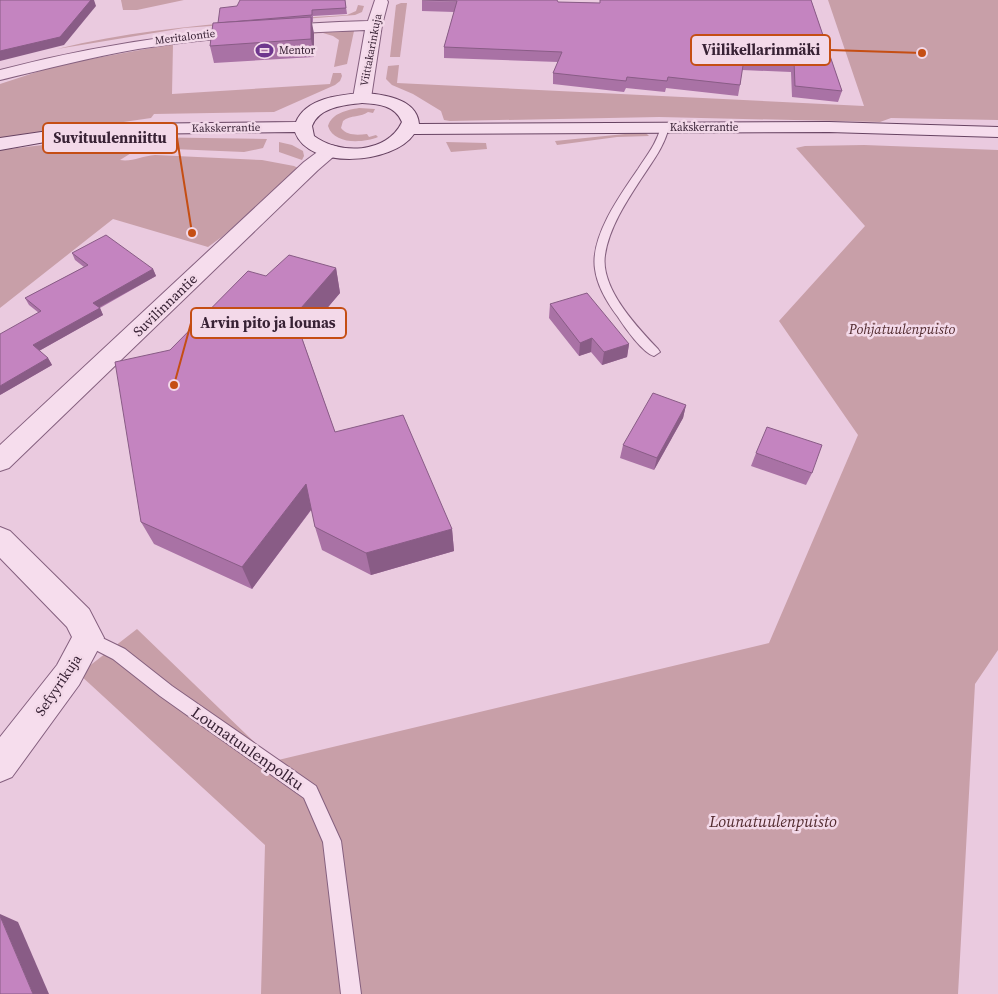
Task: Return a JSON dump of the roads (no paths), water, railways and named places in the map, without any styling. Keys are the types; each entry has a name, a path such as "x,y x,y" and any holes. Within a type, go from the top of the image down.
{"street":[{"name":"Viittakarinkuja","path":"362,98 374,25 381,2"},
{"name":"Meritalontie","path":"0,75 60,59 168,39 294,28 374,25"},
{"path":"362,98 377,99 397,105 409,116 411,122 410,129 399,141 377,150 350,154 315,146 308,140 304,134 303,127 305,121 318,109 340,101 362,98"},
{"name":"Kakskerrantie","path":"410,129 665,126 829,127 998,132"},
{"name":"Kakskerrantie","path":"0,144 62,134 124,129 303,127"},
{"name":"Suvilinnantie","path":"0,461 311,166 331,151"},
{"name":"Sefyyrikuja","path":"0,539 78,618 88,638 68,675 0,765"}],"lane":[{"path":"654,352 635,332 612,297 599,269 600,248 610,224 662,140 665,126"},
{"name":"Lounatuulenpolku","path":"88,638 119,654 166,691 310,792 332,841 350,994"}],"place":[{"name":"Mentor","path":"265,50"},
{"name":"Viilikellarinmäki","path":"922,53"},
{"name":"Suvituulenniittu","path":"192,233"},
{"name":"Arvin pito ja lounas","path":"174,385"}],"park label":[{"name":"Pohjatuulenpuisto","path":"902,329"},
{"name":"Lounatuulenpuisto","path":"773,821"}]}
